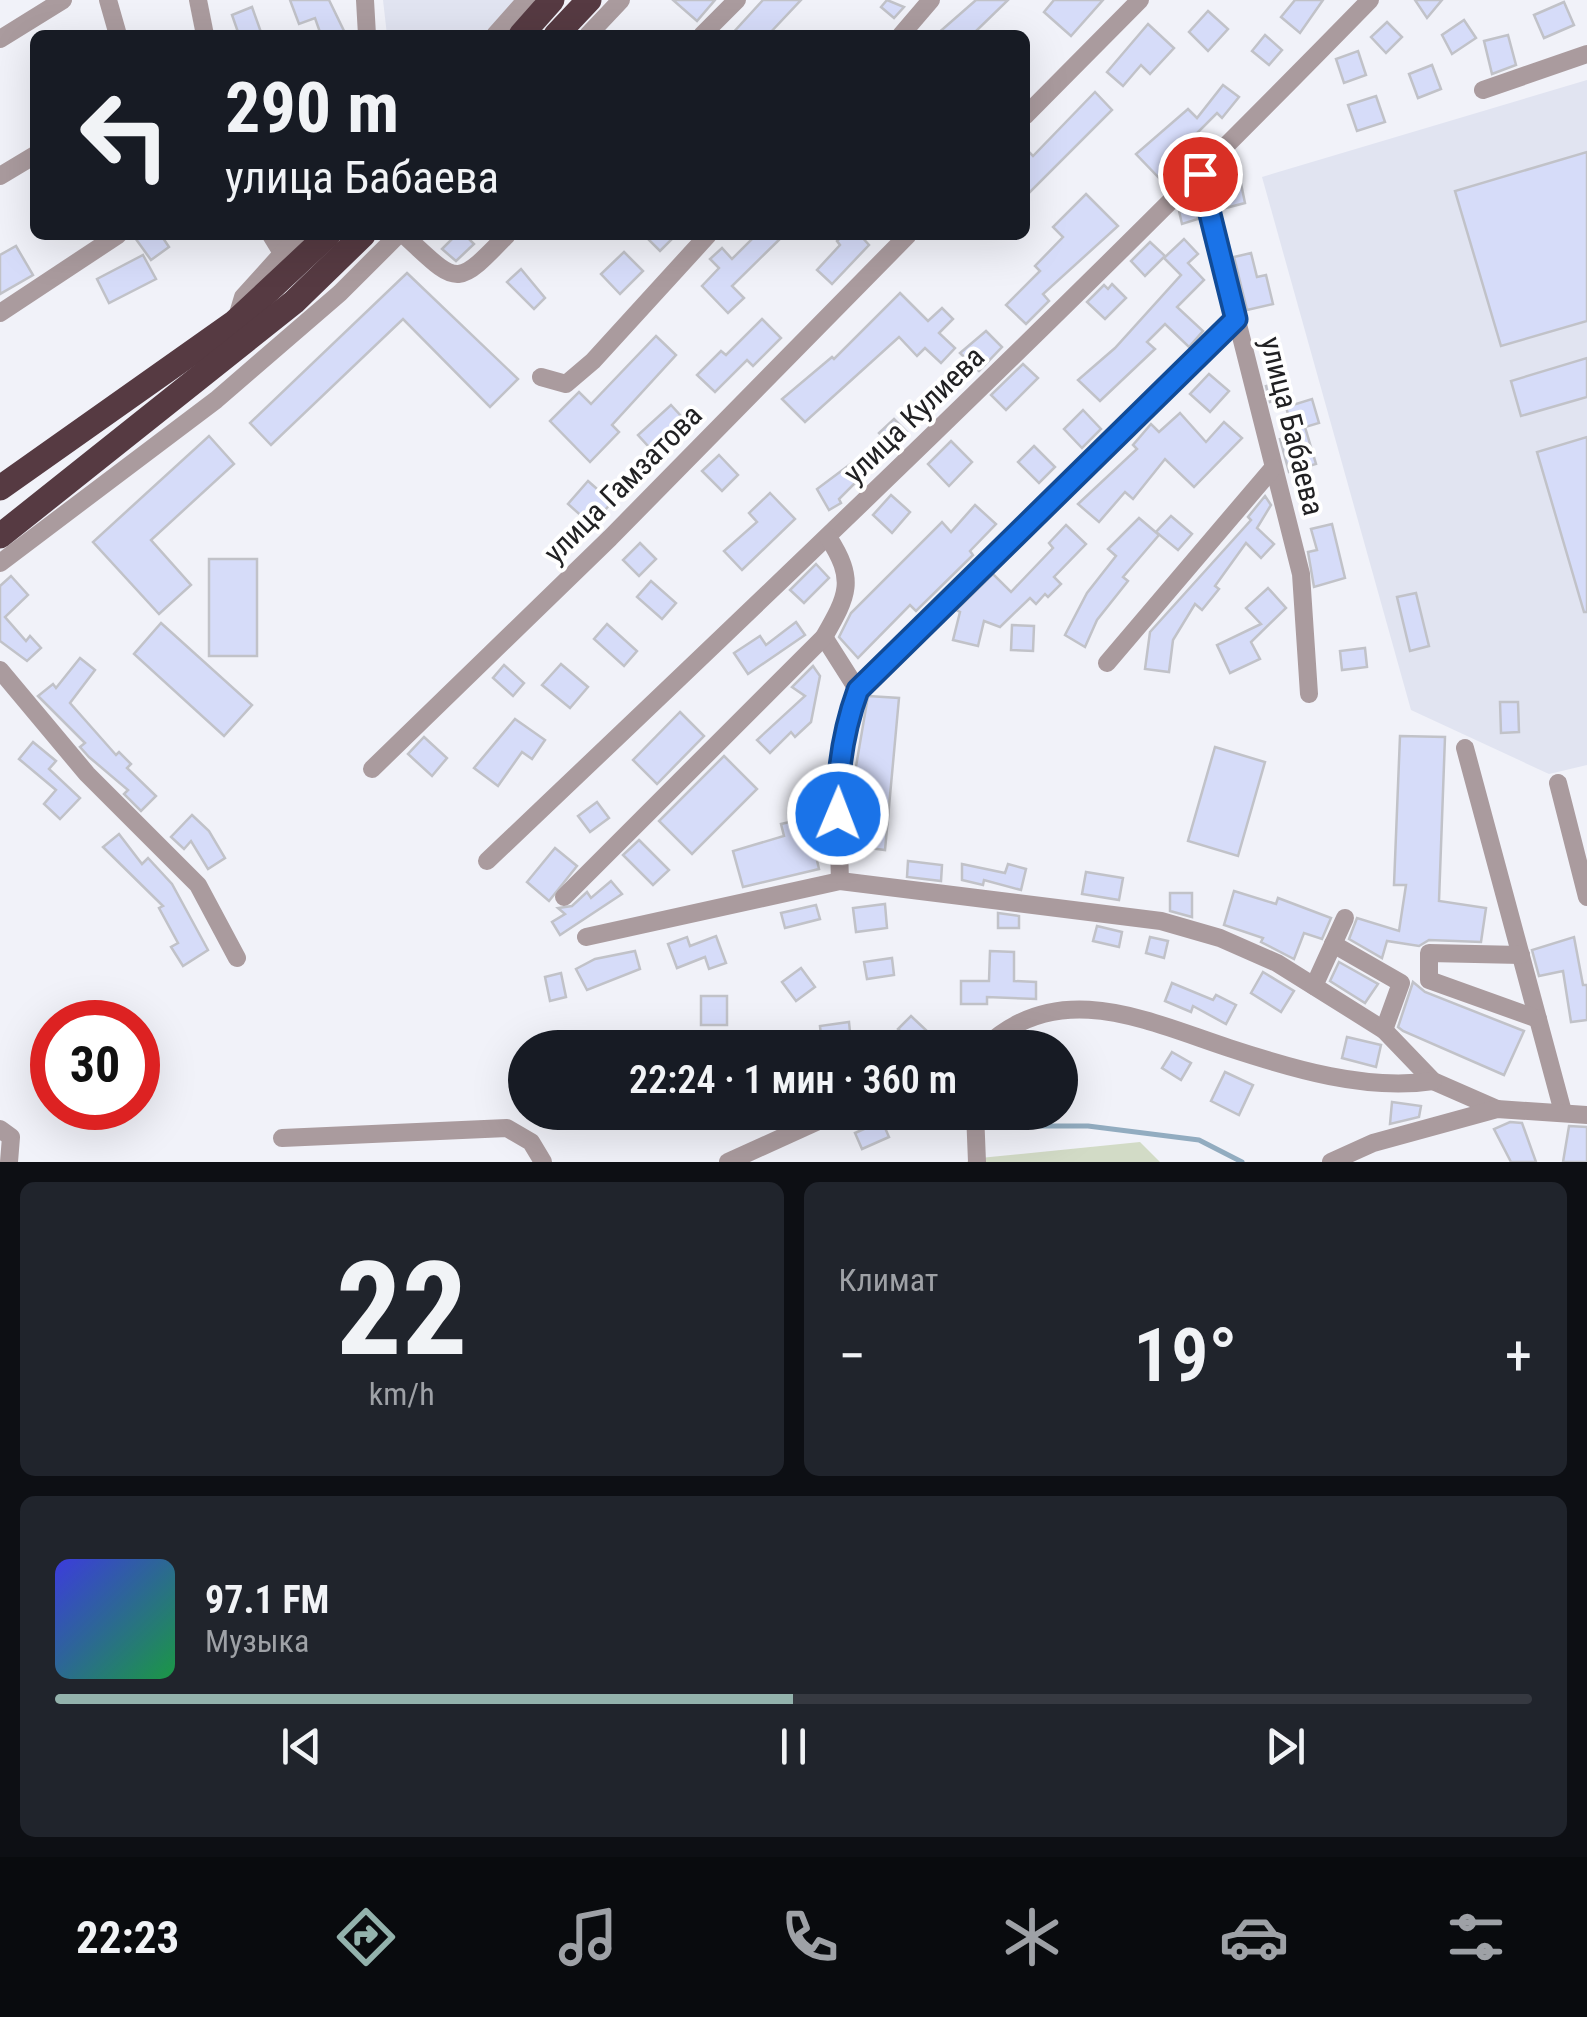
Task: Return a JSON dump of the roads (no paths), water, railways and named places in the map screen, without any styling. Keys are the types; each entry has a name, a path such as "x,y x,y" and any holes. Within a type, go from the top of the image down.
{"highway":[{"path":"525,30 552,0"},
{"path":"561,30 588,0"},
{"path":"0,488 235,322 323,240"},
{"path":"0,536 294,302 358,240"}],"street":[{"path":"0,39 63,0"},
{"path":"108,0 117,30"},
{"path":"198,0 204,30"},
{"path":"365,0 367,30"},
{"path":"499,30 526,0"},
{"path":"593,30 621,0"},
{"path":"707,30 736,0"},
{"path":"905,30 931,0"},
{"path":"1030,111 1140,0"},
{"name":"улица Кулиева","path":"487,861 828,537 1200,174 1370,0"},
{"path":"1483,90 1587,54"},
{"path":"0,176 30,158"},
{"name":"улица Бабаева","path":"1200,174 1301,574 1309,694"},
{"path":"0,313 110,240"},
{"path":"274,240 282,253"},
{"path":"235,322 243,298 294,240"},
{"path":"0,563 216,400 396,240"},
{"path":"407,240 444,271 458,276 471,272 502,240"},
{"path":"540,377 566,384 593,361 703,240"},
{"name":"улица Гамзатова","path":"372,769 610,538 903,240"},
{"path":"840,881 837,781 845,725 858,690 1236,319"},
{"path":"1107,663 1273,468"},
{"path":"564,897 824,637 843,605 848,582 842,559 828,537"},
{"path":"824,637 858,690"},
{"path":"0,670 87,774 198,885 237,958"},
{"path":"1465,748 1563,1112"},
{"path":"1558,783 1587,897"},
{"path":"586,938 840,881 1160,921 1220,938 1277,963 1384,1030 1433,1081 1497,1109"},
{"path":"1314,986 1346,918"},
{"path":"1333,944 1401,983 1384,1030"},
{"path":"1521,955 1429,954 1429,980 1538,1019"},
{"path":"1002,1030 1042,1014 1090,1009 1144,1016 1231,1048 1354,1080 1404,1085 1433,1081"},
{"path":"1331,1162 1373,1143 1497,1109 1587,1115"},
{"path":"282,1138 507,1128 532,1142 543,1162"},
{"path":"0,1129 10,1137 13,1147 9,1162"},
{"path":"728,1162 798,1130"},
{"path":"975,1130 976,1162"}],"waterway":[{"path":"1078,1126 1199,1140 1242,1162"}]}
